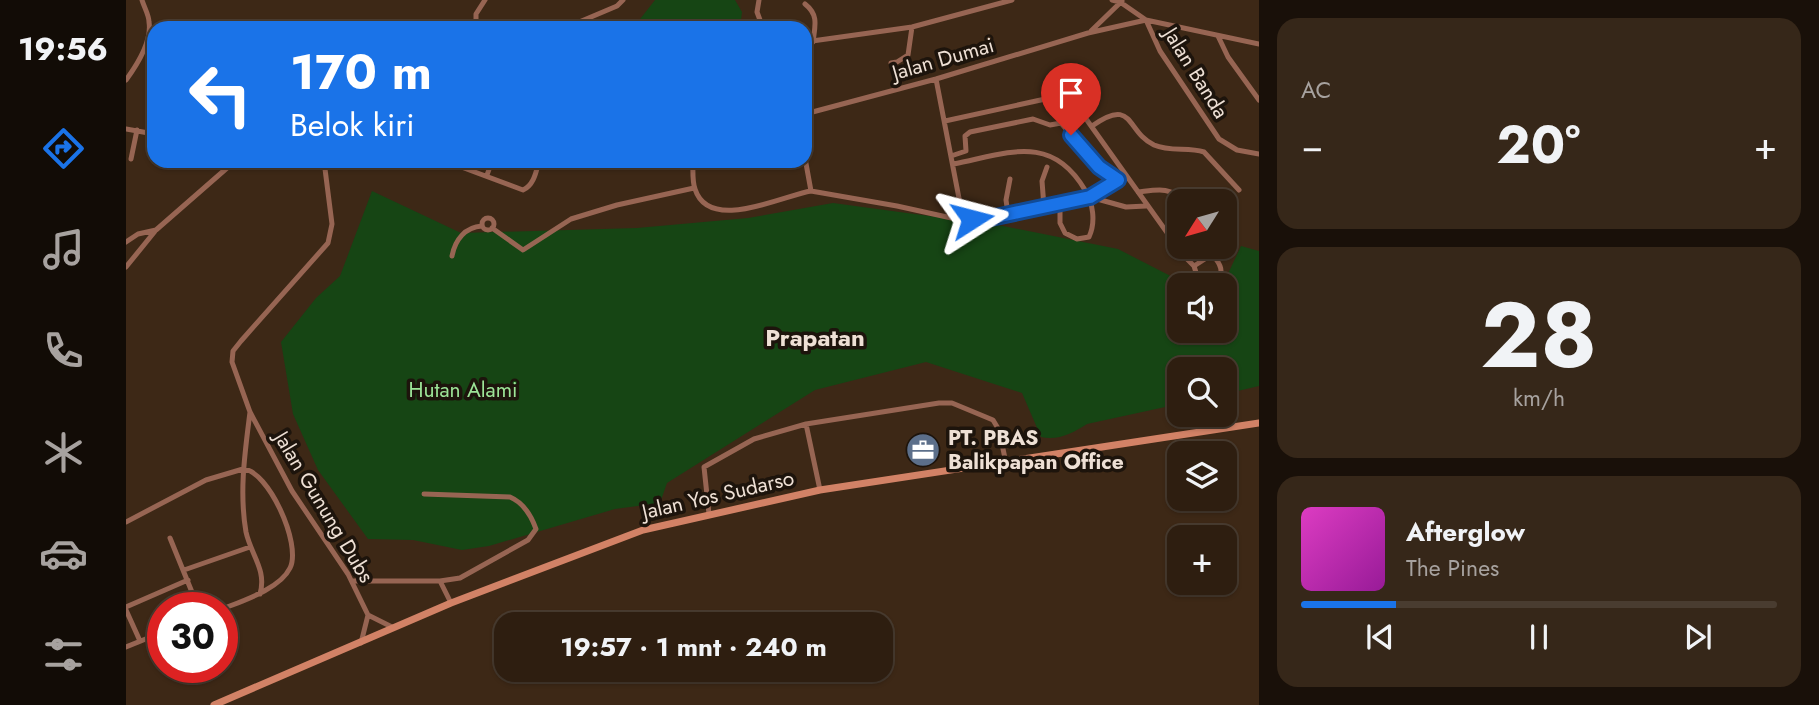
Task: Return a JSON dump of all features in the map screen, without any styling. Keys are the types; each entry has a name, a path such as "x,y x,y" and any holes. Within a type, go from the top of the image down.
{"main road":[{"name":"Jalan Yos Sudarso","path":"214,705 451,603 643,530 820,489 1259,424"}],"street":[{"path":"142,0 149,21"},
{"path":"476,21 476,14 485,0"},
{"path":"582,21 617,6 623,0"},
{"path":"759,0 757,12 760,21"},
{"path":"805,4 812,9 816,20 813,41 912,27 1012,0"},
{"name":"Jalan Banda","path":"1112,0 1122,1 1146,20 1160,51 1219,139 1237,150 1259,154"},
{"path":"1088,33 1122,1"},
{"path":"1146,20 1259,44"},
{"name":"Jalan Dumai","path":"812,112 936,79 1088,33 1146,20"},
{"path":"891,62 897,62 908,55 912,27"},
{"path":"1218,36 1228,57 1259,100"},
{"path":"126,80 147,40"},
{"path":"936,79 963,219"},
{"path":"946,121 1059,96 1074,102 1146,206 1194,266 1198,279 1203,283 1216,281 1221,275 1222,267 1216,259 1208,257 1194,266"},
{"path":"1092,126 1111,115 1122,116 1151,144 1163,148 1203,152 1239,190"},
{"path":"951,156 966,151 965,136 970,132 1033,119 1050,125 1061,123 1099,167 1118,180"},
{"path":"126,130 147,132"},
{"path":"131,159 137,130"},
{"path":"953,164 1022,151 1041,151 1062,162 1079,179 1090,197 1093,222 1091,235 1077,239 1065,233 1060,223 1060,204"},
{"path":"1044,207 1042,181 1047,167"},
{"path":"126,267 156,230 226,168"},
{"name":"Jalan Gunung Dubs","path":"325,168 332,224 328,243 233,351 233,370 250,412 292,491 352,581 368,615"},
{"path":"465,168 523,190 529,188 537,168"},
{"path":"487,175 490,168"},
{"path":"693,168 694,188 704,201 713,207 735,211 811,191 963,219 986,219 1090,197 1125,174"},
{"path":"807,168 811,191"},
{"path":"1008,214 1006,200 1010,179"},
{"path":"452,256 458,238 475,226 488,230 492,228 523,250 571,219 617,205 694,188"},
{"path":"1138,192 1167,189"},
{"path":"1090,197 1126,207 1146,206"},
{"path":"482,226 483,221 489,218 494,222 492,228"},
{"path":"126,242 138,234 156,230"},
{"path":"709,514 704,467 754,439 806,424 952,403 993,420 999,429 1006,463"},
{"path":"250,412 243,469 246,531 261,570 263,582 260,594"},
{"path":"806,424 820,489"},
{"path":"126,522 206,480 243,469 249,469 258,475 288,526 292,541 291,567 284,576 260,594 238,603"},
{"path":"352,581 440,581 460,578 528,540 536,529 525,507 510,497 424,494"},
{"path":"170,538 192,592"},
{"path":"184,570 250,547"},
{"path":"140,641 126,608 188,580"},
{"path":"440,581 451,603"},
{"path":"360,644 368,615 396,628"},
{"path":"126,647 147,638"}],"green space":[{"path":"655,0 735,0 742,12 741,21 638,21"},
{"name":"Hutan Alami","path":"372,191 461,233 637,228 748,218 833,203 1003,226 1118,249 1167,274 1167,343 1237,343 1237,273 1228,273 1241,246 1259,251 1259,386 1237,391 1237,357 1167,357 1167,407 1087,424 1065,435 1047,438 1041,437 1022,393 926,362 815,390 667,483 660,503 615,509 489,546 462,550 413,540 368,539 318,470 293,414 281,342 316,298 340,276"}],"place":[{"name":"PT. PBAS Balikpapan Office","path":"923,450"}],"district":[{"name":"Prapatan","path":"815,337"}],"route":[{"path":"972,219 986,219 1090,197 1118,180 1099,167 1071,135"}]}
